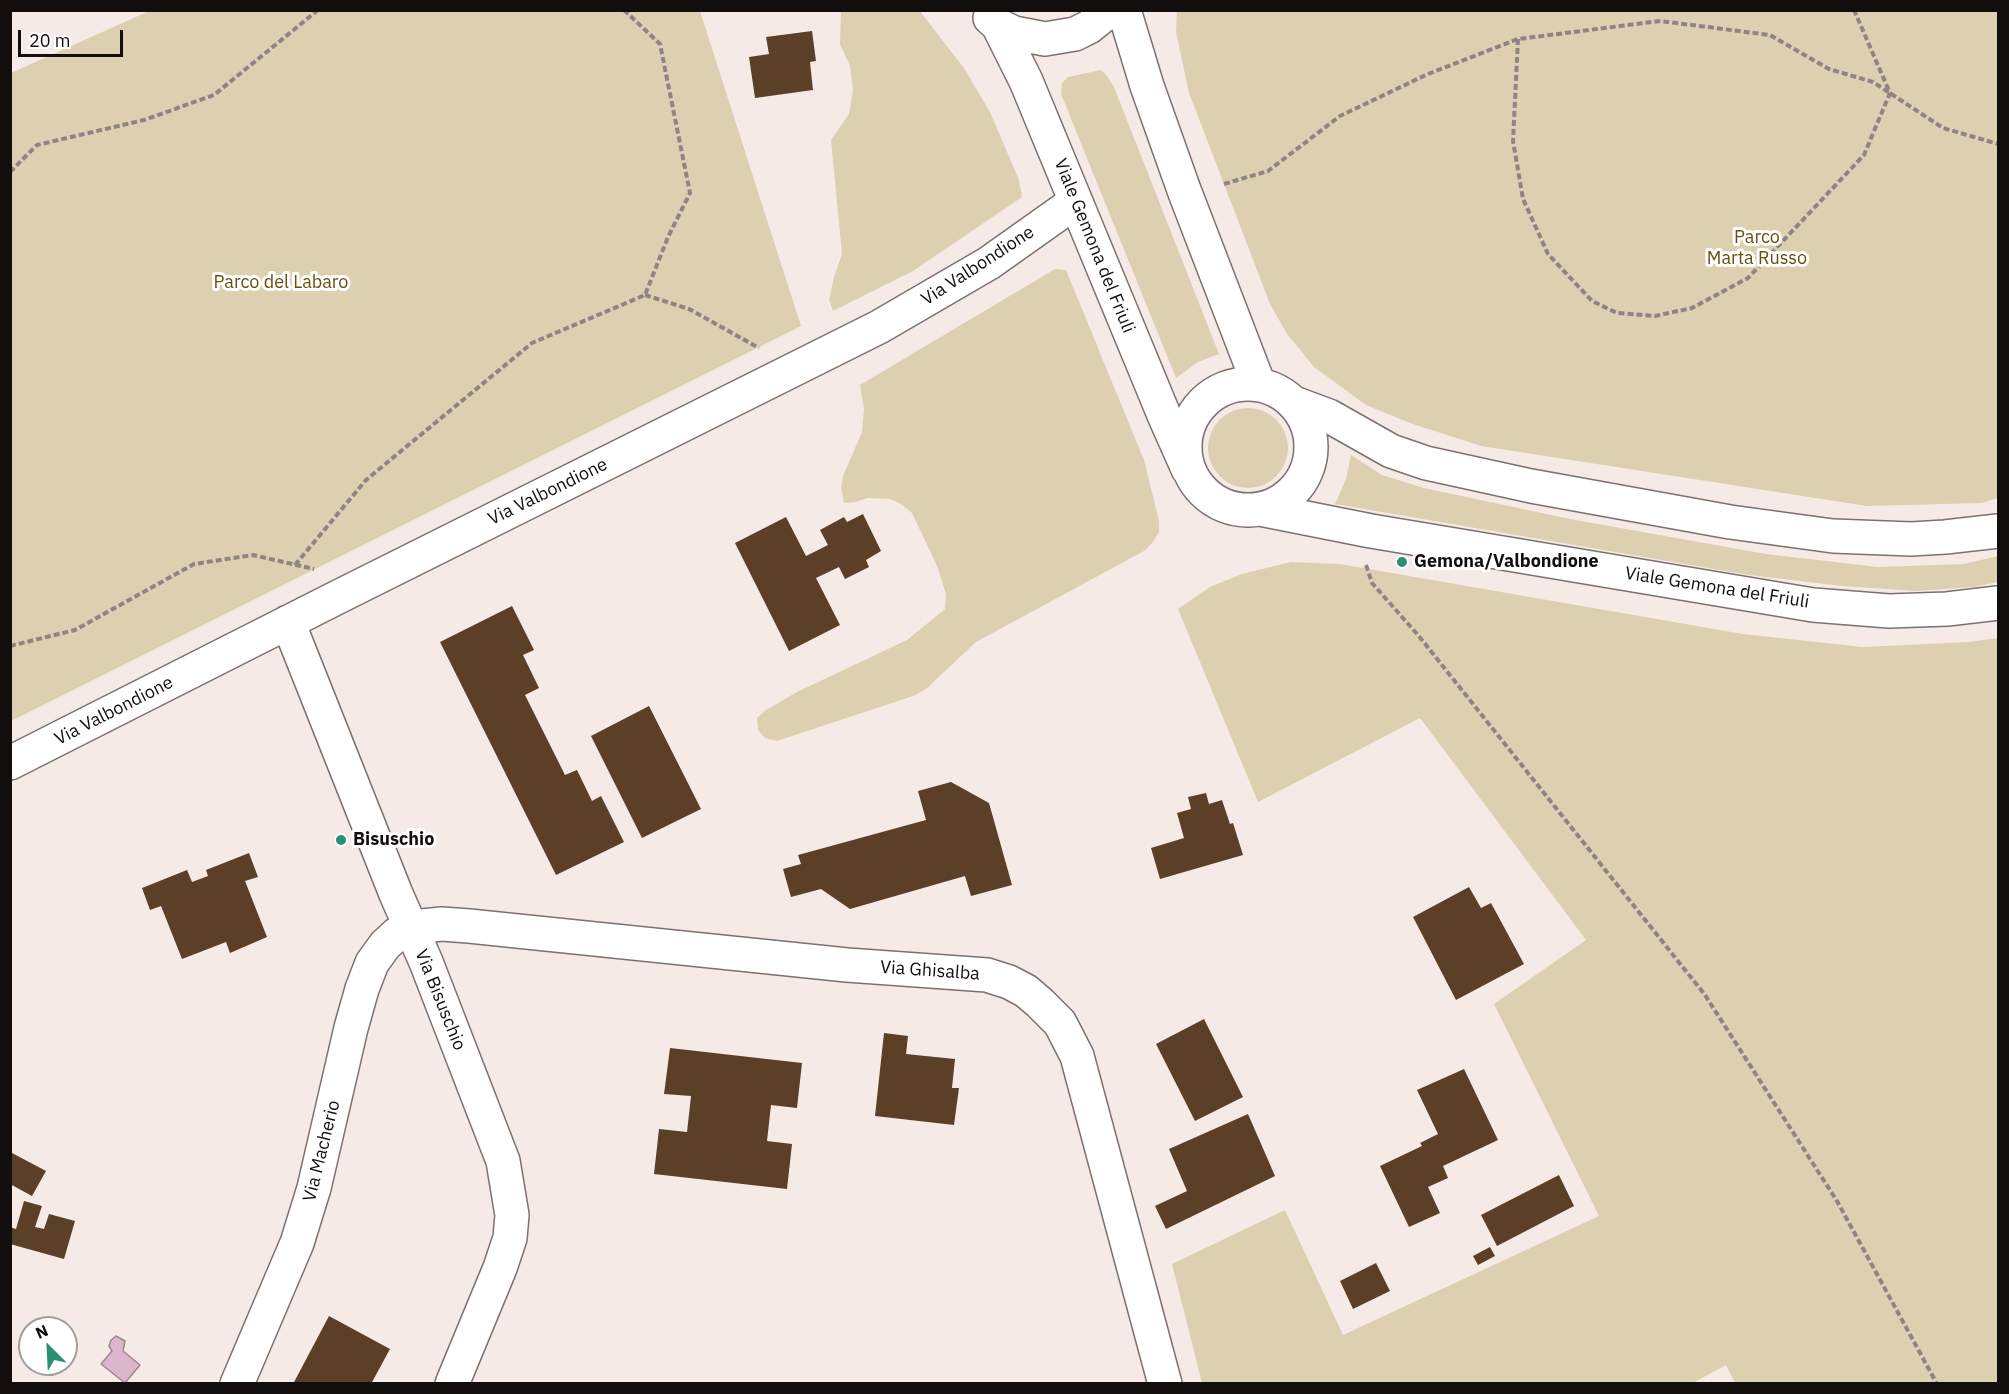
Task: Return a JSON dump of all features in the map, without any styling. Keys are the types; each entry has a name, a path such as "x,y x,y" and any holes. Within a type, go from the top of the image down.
{"street":[{"path":"991,18 1014,33 1036,39 1061,38 1089,27 1110,10"},
{"path":"1124,10 1147,86 1180,179 1259,385"},
{"name":"Viale Gemona del Friuli","path":"991,18 1026,81 1188,469"},
{"name":"Via Valbondione","path":"10,763 879,327 989,263 1075,202"},
{"path":"1294,403 1309,424 1311,442 1309,465 1298,485 1282,501 1260,509 1242,510 1225,506 1209,498 1196,485 1188,469 1184,447 1188,425 1199,406 1216,392 1237,385 1259,385 1278,391 1294,403 1329,416 1391,451 1426,463 1474,475 1740,524 1833,536 1911,539 1998,531"},
{"name":"Viale Gemona del Friuli","path":"1260,509 1371,531 1852,609 1888,611 1947,609 1998,603"},
{"name":"Via Bisuschio","path":"288,622 503,1161 513,1215 510,1238 500,1269 452,1383"},
{"name":"Via Ghisalba","path":"411,929 442,924 469,926 847,965 987,975 1009,982 1026,991 1060,1023 1077,1056 1165,1383"},
{"name":"Via Macherio","path":"237,1383 297,1243 306,1216 362,989 372,963 385,945 397,934 411,929"}],"path":[{"path":"10,172 37,145 144,120 214,95 318,10"},
{"path":"624,10 660,44 690,193 668,237 645,295"},
{"path":"1518,39 1513,141 1523,199 1548,254 1593,301 1617,313 1655,316 1692,308 1748,278 1864,155 1890,93 1854,10"},
{"path":"1224,184 1268,171 1340,116 1428,74 1518,39 1660,21 1770,35 1829,69 1873,82 1944,128 1998,144"},
{"path":"295,565 366,480 532,343 645,295 689,309 759,348"},
{"path":"1371,531 1363,559 1372,583 1418,634 1705,996 1837,1201 1937,1383"},
{"path":"10,646 75,630 194,564 253,555 315,569 338,597"}],"green space":[{"name":"Parco del Labaro","path":"149,11 700,11 801,326 11,721 11,73"},
{"path":"841,11 921,11 964,68 990,112 1019,180 1022,197 913,271 833,311 829,300 842,254 831,140 849,114 853,90 850,66 840,44"},
{"name":"Parco Marta Russo","path":"1177,11 1998,11 1998,498 1982,503 1867,506 1481,446 1410,423 1366,405 1314,367 1287,334 1270,304 1189,93 1176,32"},
{"path":"1101,70 1114,87 1219,354 1198,362 1176,378 1061,94 1062,83 1068,77"},
{"path":"1055,269 1066,270 1144,460 1159,521 1159,532 1153,542 1144,551 976,642 927,688 916,695 777,741 765,738 758,730 757,718 766,710 797,692 907,640 945,609 946,594 937,566 912,513 890,499 867,498 844,503 841,488 843,476 862,432 864,409 860,385"},
{"path":"1248,408 1263,411 1276,420 1285,433 1288,448 1285,463 1276,476 1263,485 1248,488 1233,485 1220,476 1211,463 1208,448 1211,433 1220,420 1233,411"},
{"path":"1351,455 1382,475 1424,488 1570,519 1766,554 1878,567 1964,564 1998,556 1998,582 1974,587 1916,591 1842,586 1749,575 1335,504 1346,479"},
{"path":"1291,562 1340,564 1743,634 1863,647 1968,642 1998,638 1998,1383 1735,1383 1726,1365 1691,1384 1202,1383 1172,1264 1285,1210 1343,1335 1599,1216 1494,1004 1586,940 1420,718 1258,802 1178,609 1210,587 1242,574"}],"shaded area":[{"path":"116,1336 125,1341 123,1351 140,1365 125,1383 101,1364 112,1351 109,1346 111,1340"}],"building":[{"path":"812,31 816,61 810,62 813,90 755,98 749,57 769,54 766,37"},
{"path":"863,514 881,551 866,560 869,567 845,579 839,567 816,578 840,625 789,651 735,543 786,517 806,556 828,545 820,530 844,517 847,522"},
{"path":"512,606 534,650 523,655 539,688 525,695 565,775 577,770 592,801 601,796 624,842 556,875 440,642"},
{"path":"649,706 701,809 642,838 591,736"},
{"path":"951,782 989,803 1012,885 971,896 965,876 850,909 821,889 791,897 783,869 801,864 798,855 926,820 918,791"},
{"path":"1206,793 1209,804 1222,800 1230,824 1233,823 1243,855 1160,879 1151,848 1184,838 1177,813 1191,809 1188,797"},
{"path":"249,853 258,877 245,881 267,937 230,953 226,942 182,959 161,906 150,910 142,888 187,870 192,882 208,876 206,870"},
{"path":"1469,887 1481,908 1491,903 1524,964 1456,1000 1413,917"},
{"path":"1204,1019 1243,1097 1195,1121 1156,1044"},
{"path":"884,1033 908,1036 906,1054 955,1059 952,1088 959,1088 954,1125 875,1116"},
{"path":"670,1048 802,1063 797,1108 771,1105 767,1141 792,1144 787,1189 654,1174 659,1129 687,1132 691,1096 664,1094"},
{"path":"1464,1069 1498,1140 1443,1166 1448,1178 1428,1187 1440,1213 1409,1227 1380,1166 1422,1146 1420,1143 1438,1134 1417,1090"},
{"path":"1248,1114 1275,1176 1166,1229 1155,1206 1187,1191 1169,1149"},
{"path":"12,1153 46,1171 32,1196 10,1184"},
{"path":"1559,1175 1574,1206 1497,1246 1481,1215"},
{"path":"24,1201 42,1206 35,1227 44,1229 49,1214 75,1221 64,1259 10,1244 10,1227 16,1229"},
{"path":"1490,1247 1495,1256 1478,1265 1473,1256"},
{"path":"1376,1263 1390,1291 1353,1309 1340,1281"},
{"path":"329,1316 390,1349 371,1384 293,1384"}],"place":[{"name":"Gemona/Valbondione","path":"1402,562"},
{"name":"Bisuschio","path":"341,840"}]}
